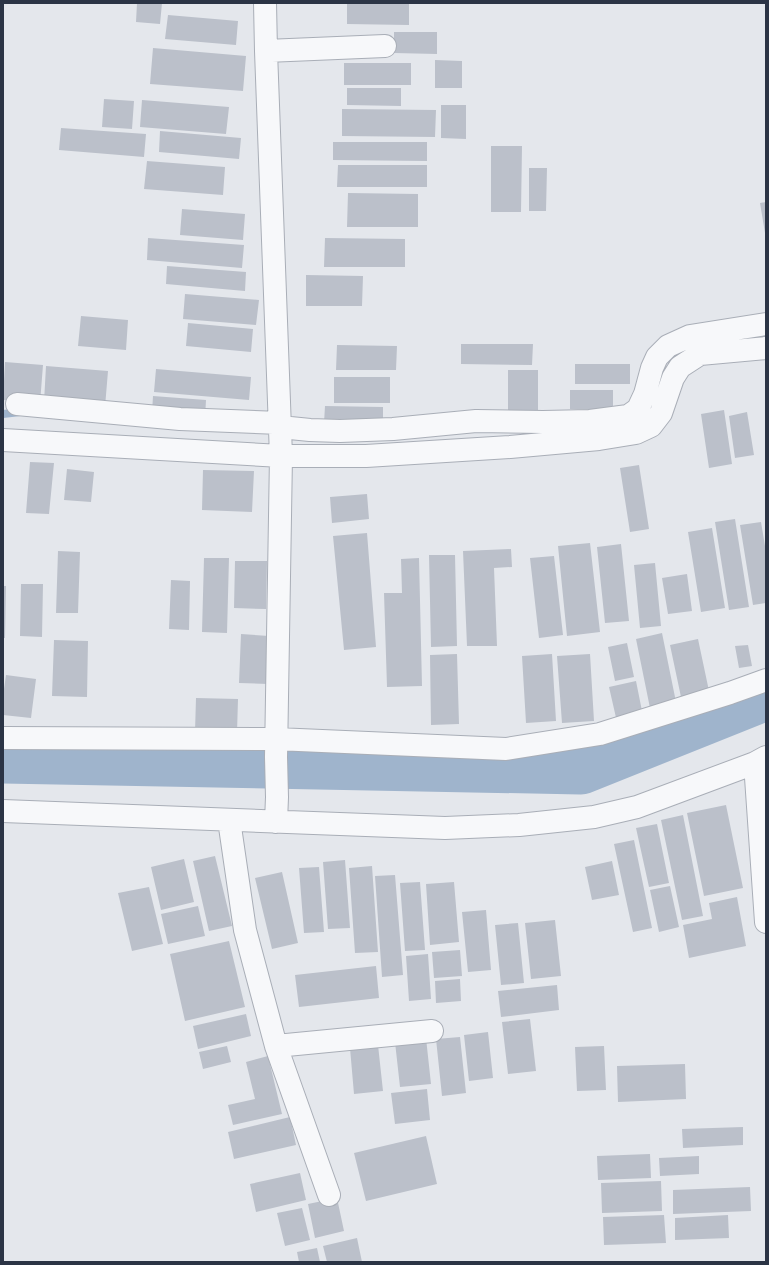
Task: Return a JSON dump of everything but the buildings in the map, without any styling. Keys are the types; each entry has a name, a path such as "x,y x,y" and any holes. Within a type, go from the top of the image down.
{"street":[{"path":"265,3 281,436 276,822"},
{"path":"266,51 385,46"},
{"path":"3,440 281,436 310,430 340,431 393,429 476,421 590,421 628,416 638,409 645,394 652,368 657,357 668,346 690,336 766,324"},
{"path":"16,404 180,419 382,455 510,447 599,439 636,433 651,426 661,413 673,378 680,367 700,354 766,348"},
{"path":"3,738 276,748 506,749 600,734 730,693 766,680"},
{"path":"3,811 445,828 519,825 594,816 637,807 760,760 766,922"},
{"path":"229,820 245,930 276,1046 329,1195"},
{"path":"276,1046 432,1032"}],"waterway":[{"path":"3,414 20,412"},
{"path":"3,758 581,769 766,695"}]}
